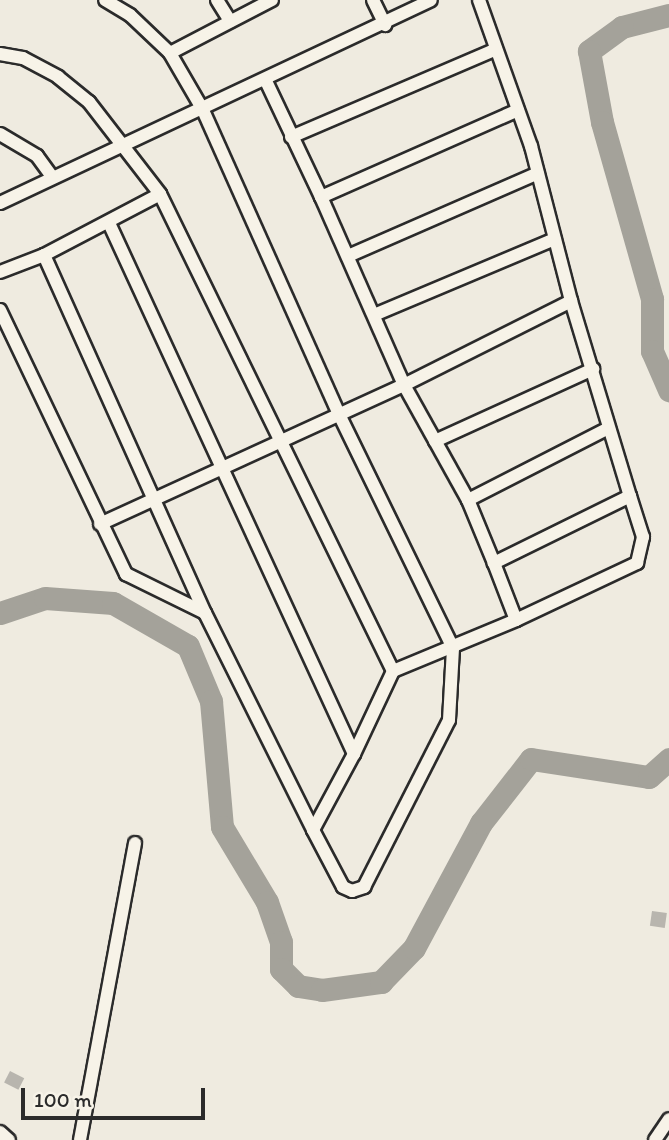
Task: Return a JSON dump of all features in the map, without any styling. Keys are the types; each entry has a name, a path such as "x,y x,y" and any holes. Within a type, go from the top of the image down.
{"street":[{"path":"44,255 155,496 205,613 313,830 343,887 352,891 364,887 449,720 453,648 338,412 203,110 170,53 130,15 106,0"},
{"path":"217,0 230,21"},
{"path":"170,53 272,0"},
{"path":"373,0 385,24"},
{"path":"0,202 266,81 431,0"},
{"path":"313,830 354,754 393,671 453,648 637,564 643,537 571,301 538,173 479,0"},
{"path":"291,137 496,49"},
{"path":"0,54 23,58 58,77 89,102 125,144 160,194 393,671"},
{"path":"266,81 348,256 404,385 468,500 516,620"},
{"path":"321,197 518,110"},
{"path":"0,134 37,156 52,177"},
{"path":"348,256 538,173"},
{"path":"0,272 44,255 160,194"},
{"path":"108,223 218,468 354,754"},
{"path":"374,315 555,239"},
{"path":"100,524 280,438 404,385 571,301"},
{"path":"0,310 126,574 205,613"},
{"path":"435,441 593,369"},
{"path":"468,500 609,428"},
{"path":"494,563 630,496"},
{"path":"80,1140 135,843"},
{"path":"655,1140 669,1119"},
{"path":"0,1132 9,1140"}],"building":[{"path":"652,911 667,913 665,928 650,926"},
{"path":"10,1071 24,1078 18,1090 4,1083"}],"waterway":[{"path":"669,15 622,27 589,51 602,122 652,299 652,351 669,390"},
{"path":"0,613 45,598 113,603 188,646 211,701 222,827 267,902 281,942 281,969 298,986 322,990 381,982 414,948 481,823 531,759 649,777 669,759"}]}
